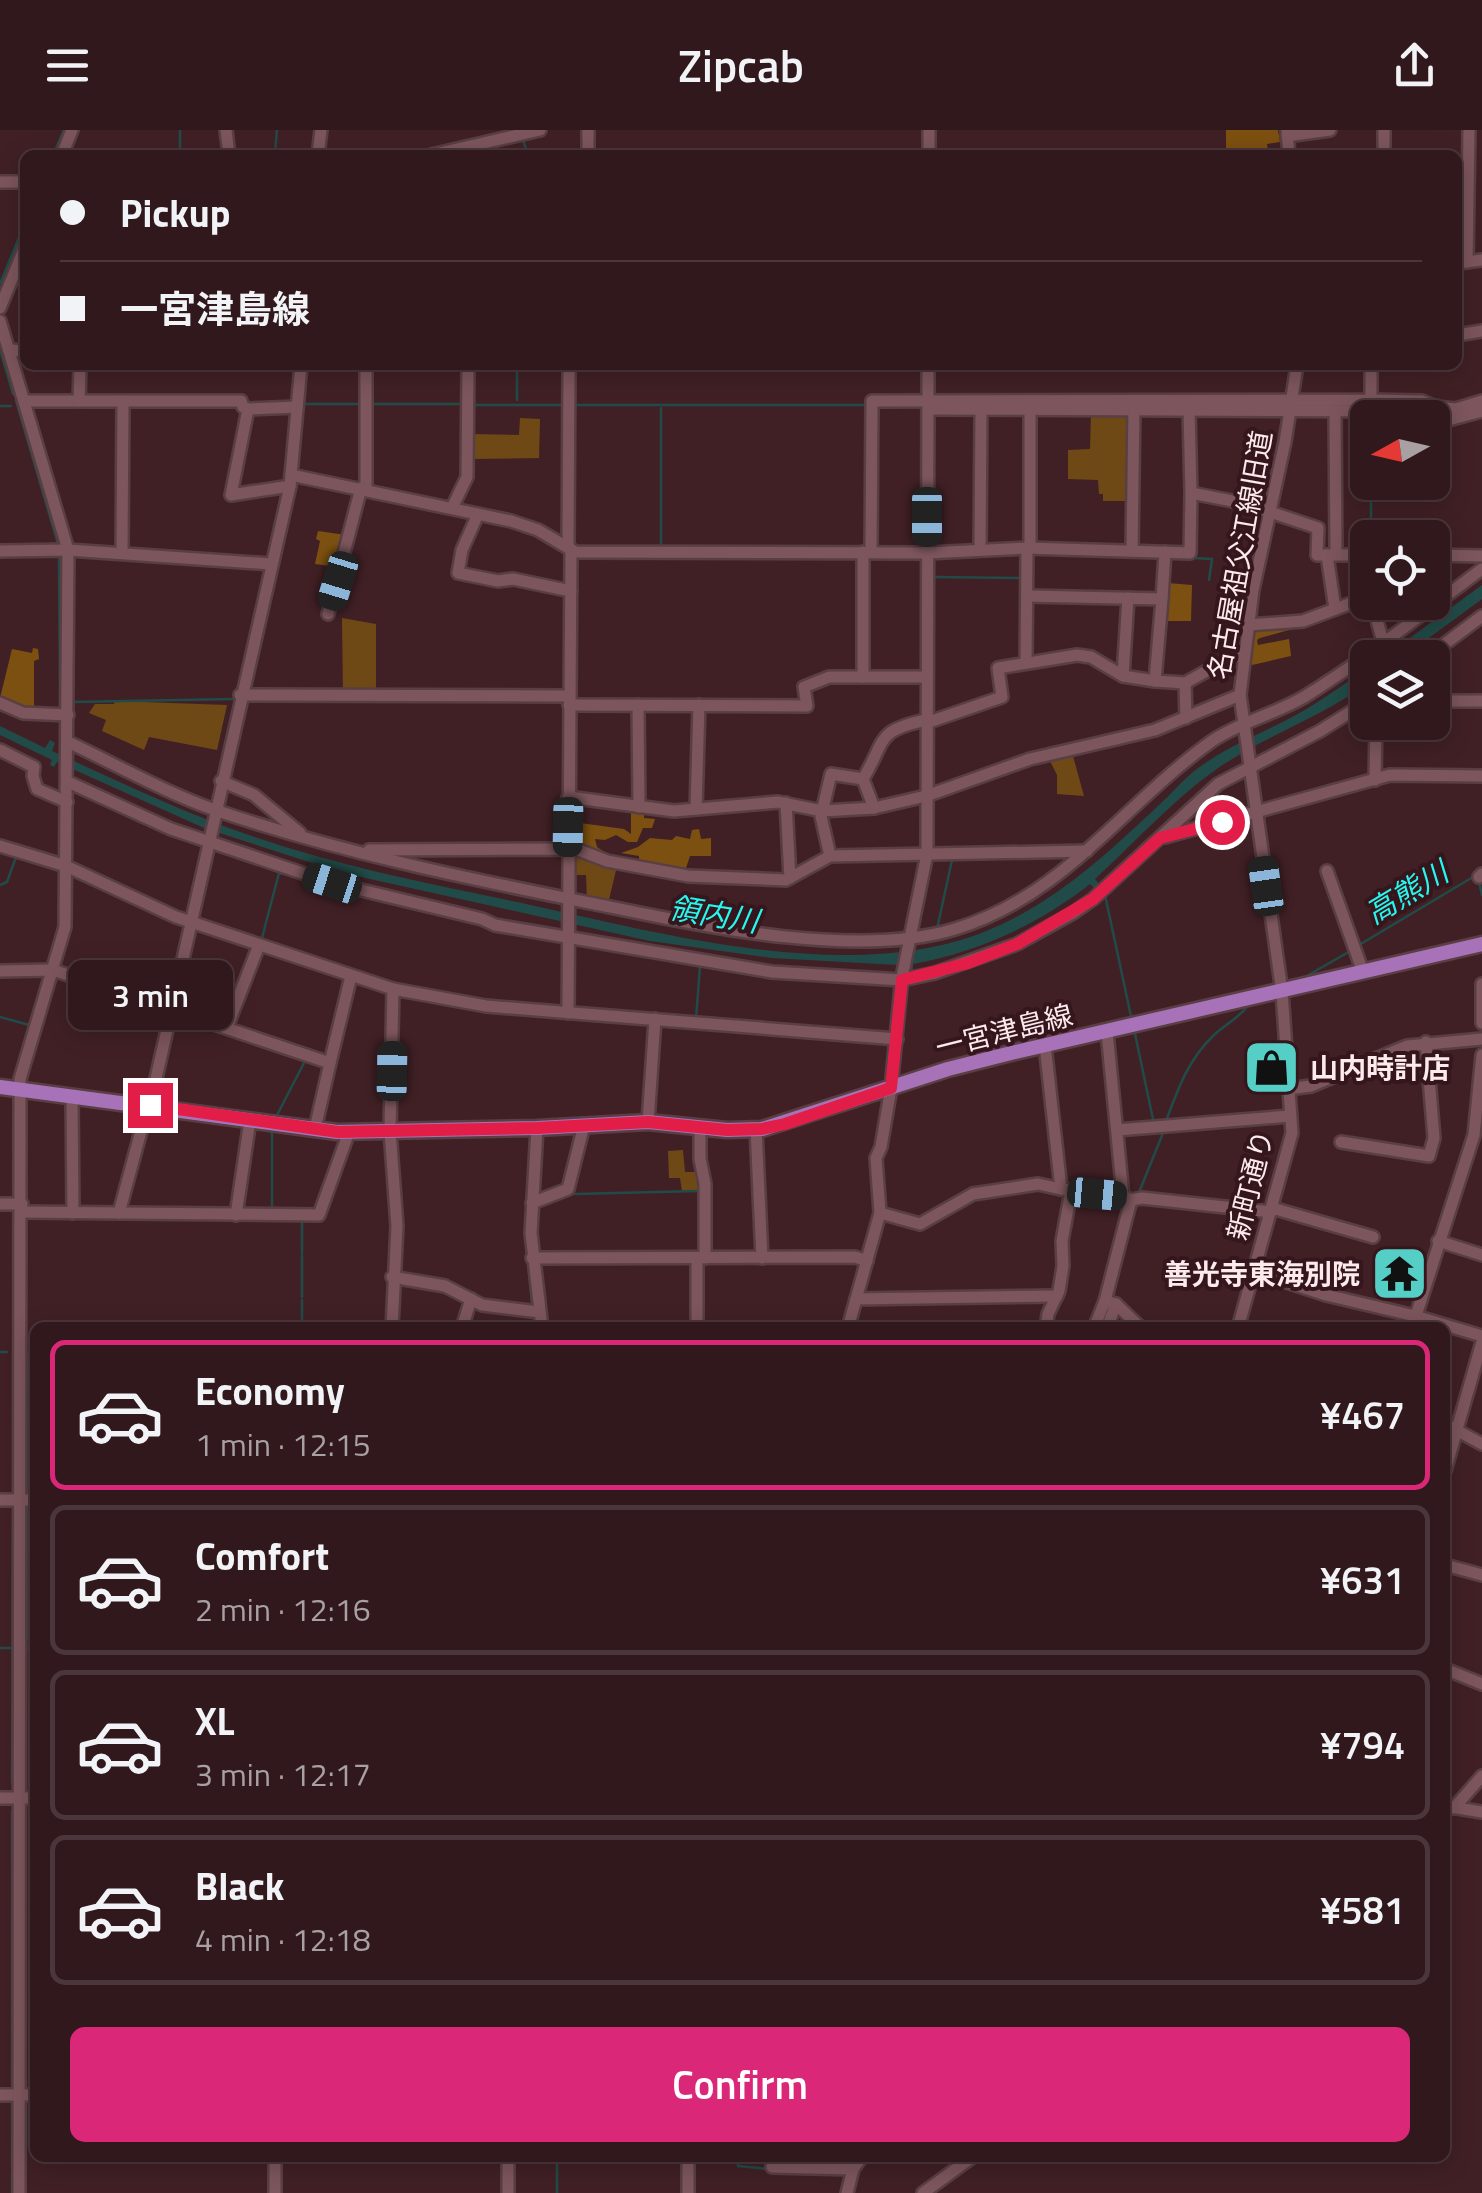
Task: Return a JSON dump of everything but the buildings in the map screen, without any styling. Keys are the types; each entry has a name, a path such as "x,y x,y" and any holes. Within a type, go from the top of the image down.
{"main road":[{"name":"一宮津島線","path":"0,1087 349,1132 648,1122 756,1129 785,1124 948,1069 1482,944"}],"street":[{"path":"453,150 540,130"},
{"path":"1287,133 1330,130"},
{"path":"1469,130 1462,263 1482,260"},
{"path":"2,300 20,259"},
{"path":"0,321 68,550 66,927 20,1078 29,1500 20,1798 19,2193"},
{"path":"9,350 20,351"},
{"path":"79,401 80,370"},
{"path":"120,1213 149,1105 290,480 300,370"},
{"path":"328,614 364,489 366,370"},
{"path":"452,508 467,477 468,370"},
{"path":"568,1013 569,370"},
{"path":"850,1322 862,1260 880,1213 876,1158 891,1088 902,978 927,854 928,370"},
{"name":"名古屋祖父江線旧道","path":"1282,992 1240,695 1242,656 1296,370"},
{"path":"1370,370 1370,400"},
{"path":"24,401 241,401 248,409 297,408"},
{"path":"122,553 123,401"},
{"path":"864,677 872,401 981,410 1030,405"},
{"path":"1450,408 1482,401"},
{"path":"1134,406 1189,411 1350,402"},
{"path":"928,405 1292,406 1335,411 1419,411 1452,419 1482,410"},
{"path":"1026,662 1030,405"},
{"path":"1132,551 1134,406"},
{"path":"248,409 231,496 290,480 364,489 538,530 570,549 927,552 1028,548 1190,553 1189,411"},
{"path":"980,550 981,410"},
{"path":"1335,411 1335,609"},
{"path":"1191,493 1270,511 1318,528 1318,555 1350,555"},
{"path":"478,514 462,550 458,573 498,580 513,578 571,591"},
{"path":"0,551 68,550 271,564"},
{"path":"1155,681 1165,552"},
{"path":"1450,555 1482,556"},
{"path":"1385,640 1482,568"},
{"path":"1028,596 1162,598"},
{"path":"1123,676 1128,598"},
{"path":"1248,625 1303,620 1350,605"},
{"path":"1450,640 1482,616"},
{"path":"874,808 863,779 890,730 1002,697 998,668 1076,655 1092,657 1123,676 1186,683 1232,657 1242,656"},
{"path":"68,744 214,812 446,874 710,927 763,934 909,941 1000,911 1060,875 1216,738 1300,699 1350,664"},
{"path":"240,695 807,706 804,687 828,676 926,677"},
{"path":"1186,683 1186,718"},
{"path":"568,798 674,812 744,804 786,804 822,811 874,808 926,796 1030,758 1155,730 1240,695"},
{"path":"1450,701 1482,701"},
{"path":"0,703 23,713 68,715"},
{"path":"638,705 639,807"},
{"path":"696,809 699,706"},
{"path":"68,781 208,839 332,883 482,918 495,925 772,972 902,978 968,963 1046,930 1093,899 1218,784 1350,712"},
{"path":"1375,780 1376,740"},
{"path":"0,750 34,767 37,790 68,802"},
{"path":"830,856 822,811 831,774 863,779"},
{"path":"1160,838 1390,775 1482,776"},
{"path":"221,781 254,796 305,837"},
{"path":"786,804 790,878"},
{"path":"0,846 66,866 190,922 394,989 486,1006 897,1039"},
{"path":"350,850 568,849 688,876 790,878 830,856 1088,851"},
{"path":"1327,871 1363,972"},
{"path":"226,1027 259,946"},
{"path":"0,972 53,970 330,1063"},
{"path":"315,1129 350,976"},
{"path":"1482,984 1482,1024"},
{"path":"392,1322 397,1226 390,1131 394,989"},
{"name":"新町通り","path":"1240,1322 1292,1133 1282,992"},
{"path":"648,1122 655,1019"},
{"path":"1107,1032 1117,1130 1132,1198 1107,1322"},
{"path":"1288,1088 1311,1086 1407,1046 1482,1038"},
{"path":"1341,1142 1428,1156 1434,1138 1426,1042"},
{"path":"1046,1046 1066,1190 1057,1296 1048,1322"},
{"path":"1253,1271 1414,1322 1438,1240 1478,1136 1482,1055"},
{"path":"72,1096 73,1213"},
{"path":"1117,1130 1290,1116"},
{"path":"236,1214 250,1120"},
{"path":"532,1203 568,1190 584,1126"},
{"path":"697,1322 705,1184 700,1127"},
{"path":"537,1128 532,1258 541,1322"},
{"path":"756,1129 762,1258"},
{"path":"0,1204 73,1213 319,1216 349,1132"},
{"path":"880,1213 920,1224 972,1194 1038,1184 1132,1198 1272,1210 1372,1237"},
{"path":"1438,1240 1482,1255"},
{"path":"532,1258 862,1260"},
{"path":"392,1277 445,1286 482,1305 539,1312"},
{"path":"856,1299 1057,1296"},
{"path":"464,1322 471,1300"},
{"path":"1097,1322 1109,1302"},
{"path":"1109,1302 1134,1322"},
{"path":"1450,1331 1482,1339 1450,1427 1482,1444"},
{"path":"0,1500 29,1500"},
{"path":"1450,1567 1482,1575"},
{"path":"1450,1671 1482,1684"},
{"path":"1450,1806 1482,1776"},
{"path":"0,1798 30,1798"},
{"path":"1450,1807 1482,1812"},
{"path":"20,1991 30,1991"},
{"path":"0,2095 30,2095"},
{"path":"275,2162 275,2193"},
{"path":"508,2162 508,2193"},
{"path":"688,2162 688,2193"},
{"path":"923,2193 966,2162"},
{"path":"772,2167 857,2163 848,2193"}],"shaded area":[{"path":"1226,130 1278,130 1280,142 1267,144 1268,150 1226,150"},
{"path":"1091,413 1131,413 1131,501 1103,501 1098,480 1068,479 1068,450 1090,449"},
{"path":"520,418 540,419 539,458 470,459 470,434 519,435"},
{"path":"318,531 346,535 337,567 315,564"},
{"path":"1168,583 1192,585 1191,621 1166,621"},
{"path":"1333,613 1329,619 1260,638 1258,645 1289,639 1291,656 1252,665 1252,628"},
{"path":"342,618 376,624 376,694 343,694"},
{"path":"33,648 38,649 39,659 34,661 34,711 0,698 12,649 32,653"},
{"path":"115,701 227,705 217,750 149,737 144,750 102,731 106,720 89,713 95,704"},
{"path":"1064,753 1065,758 1073,756 1084,796 1057,794 1057,775 1048,757"},
{"path":"631,809 644,812 644,818 655,819 652,828 643,828 637,842 616,835 595,839 597,847 610,856 574,844 573,822 624,829 631,834"},
{"path":"699,829 701,839 711,838 711,856 690,856 685,871 639,863 639,856 621,853 650,838 690,839 692,830"},
{"path":"576,852 617,866 608,904 587,899 586,875 573,875"},
{"path":"683,1150 685,1172 698,1172 700,1190 682,1191 680,1178 669,1178 668,1151"}],"water":[{"path":"1482,585 1482,599 1426,640 1407,640 1434,620 1450,620 1450,609"},
{"path":"1350,680 1350,694 1205,778 1095,879 1100,885 1095,889 1090,884 1050,912 1006,935 913,964 913,971 900,973 897,965 772,958 650,941 343,873 204,828 57,762 54,767 50,765 52,760 0,735 0,726 45,748 50,740 55,743 52,751 172,805 246,834 346,864 690,939 813,954 873,954 931,947 984,932 1034,907 1099,859 1206,762 1305,710"}],"waterway":[{"path":"55,150 64,130"},
{"path":"180,130 180,150"},
{"path":"275,150 277,130"},
{"path":"594,130 595,150"},
{"path":"488,148 523,140 526,150"},
{"path":"0,284 20,235"},
{"path":"0,350 13,394"},
{"path":"517,370 517,400"},
{"path":"16,401 58,544"},
{"path":"304,404 361,404"},
{"path":"371,404 463,404"},
{"path":"473,405 564,405"},
{"path":"576,405 865,405"},
{"path":"0,406 11,406"},
{"path":"661,408 661,547"},
{"path":"1371,500 1371,520"},
{"path":"1034,554 1066,555"},
{"path":"59,555 60,709"},
{"path":"1084,556 1123,557"},
{"path":"1193,558 1212,559 1209,580"},
{"path":"934,577 1021,578"},
{"path":"73,702 233,699"},
{"path":"0,885 7,882 16,857"},
{"path":"937,929 952,860"},
{"path":"262,938 279,873 298,877"},
{"name":"高熊川","path":"1359,945 1473,877"},
{"path":"1479,882 1482,895"},
{"path":"1105,895 1132,1021"},
{"name":"高熊川","path":"1305,977 1352,950"},
{"path":"696,1019 700,966"},
{"path":"69,981 159,1012"},
{"name":"高熊川","path":"1166,1121 1197,1055 1249,1004"},
{"path":"0,1017 29,1025"},
{"path":"178,1018 281,1053"},
{"path":"559,1018 583,1020"},
{"path":"590,1021 638,1024"},
{"path":"1134,1029 1154,1124"},
{"path":"645,1075 648,1035"},
{"path":"276,1117 305,1061 292,1056"},
{"path":"272,1130 272,1206"},
{"path":"1138,1195 1163,1133"},
{"path":"575,1194 698,1191"},
{"path":"14,1215 14,1241"},
{"path":"302,1222 302,1254"},
{"path":"526,1232 527,1252"},
{"path":"14,1255 14,1275"},
{"path":"302,1256 302,1297"},
{"path":"528,1261 532,1306"},
{"path":"13,1345 14,1287"},
{"path":"302,1300 302,1322"},
{"path":"1103,1322 1108,1309"},
{"path":"535,1317 535,1322"},
{"path":"13,1350 13,1493"},
{"path":"0,1352 7,1352"},
{"path":"27,1495 28,1352"},
{"path":"12,1782 13,1505"},
{"path":"27,1505 27,1639"},
{"path":"0,1648 12,1648"},
{"path":"12,1811 12,2085"},
{"path":"25,1997 25,2090"},
{"path":"26,2101 26,2147"},
{"path":"12,2102 12,2169"},
{"path":"25,2193 26,2156"},
{"path":"557,2162 557,2193"},
{"path":"738,2162 738,2166 768,2169"},
{"path":"12,2173 12,2193"}],"place":[{"name":"山内時計店","path":"1271,1068"},
{"name":"善光寺東海別院","path":"1399,1274"}],"route":[{"path":"150,1105 338,1132 648,1122 727,1130 785,1124 891,1088 902,980 968,963 1046,930 1093,899 1160,838 1222,822"}],"water label":[{"name":"領内川","path":"714,915"}]}
